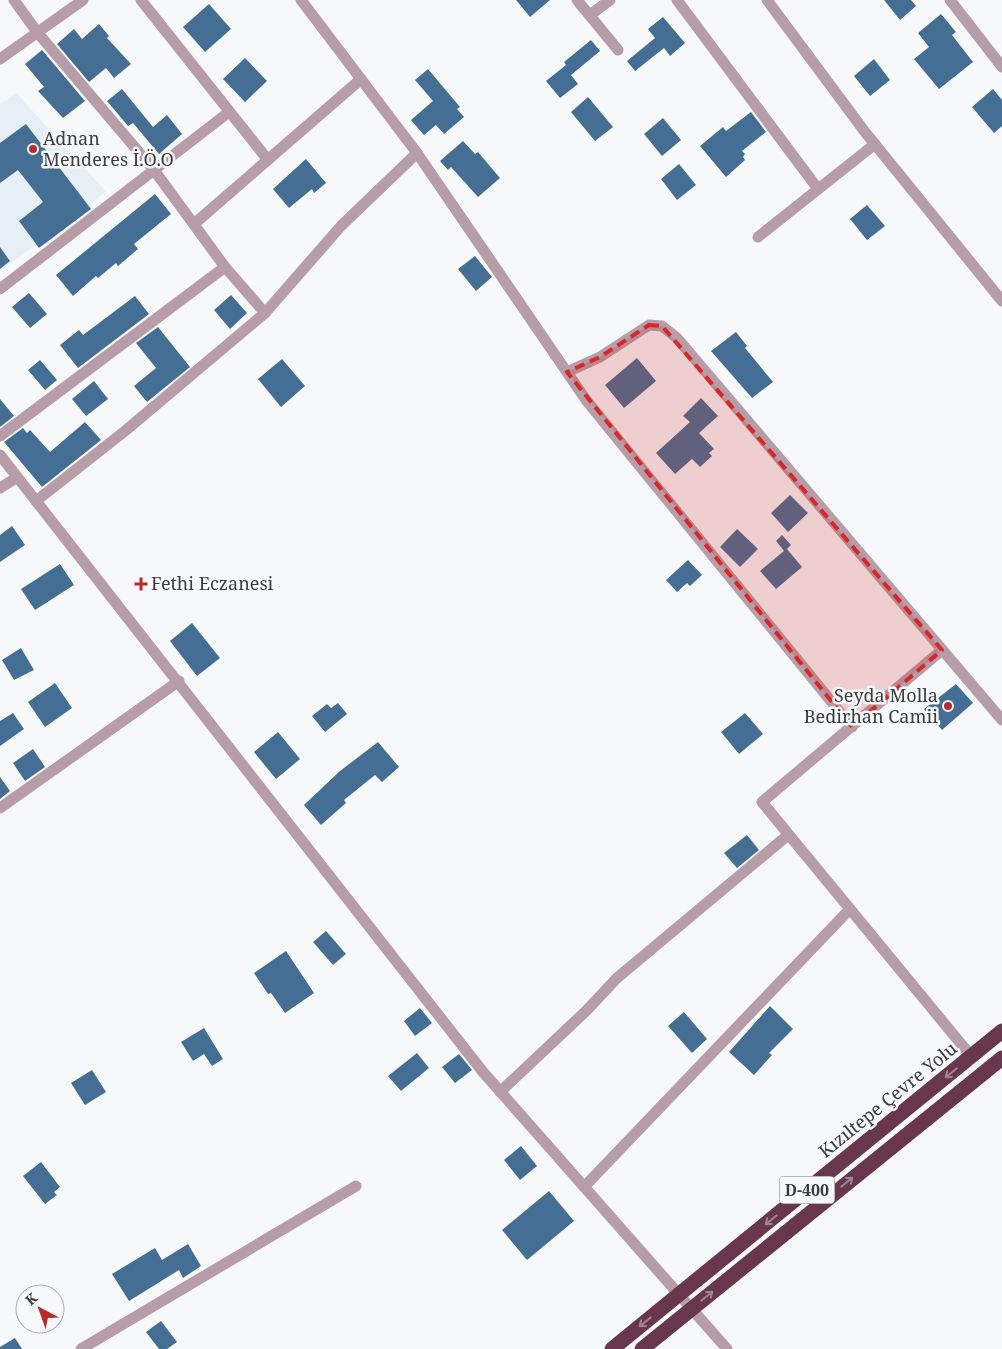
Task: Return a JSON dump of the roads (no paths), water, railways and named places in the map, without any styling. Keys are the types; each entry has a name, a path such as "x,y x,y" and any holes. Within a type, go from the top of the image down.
{"highway":[{"name":"Kızıltepe Çevre Yolu","path":"612,1349 1002,1031"},
{"name":"D-400","path":"642,1349 1002,1058"}],"street":[{"path":"14,0 37,32 154,170 225,267 265,313"},
{"path":"0,59 83,0"},
{"path":"141,0 268,160"},
{"path":"301,0 417,153 586,400 852,727"},
{"path":"577,0 618,50"},
{"path":"590,16 610,0"},
{"path":"677,0 818,189"},
{"path":"767,0 875,144 1002,301"},
{"path":"950,0 1002,67"},
{"path":"194,224 361,79"},
{"path":"0,289 230,112"},
{"path":"758,237 875,144"},
{"path":"36,501 265,313 341,226 417,153"},
{"path":"0,436 225,267"},
{"path":"567,372 600,357 649,325 662,326 677,338 942,650 1000,713"},
{"path":"0,455 16,478 179,681 500,1092 727,1349"},
{"path":"0,488 16,478"},
{"path":"942,650 762,802 971,1056"},
{"path":"0,808 179,681"},
{"path":"500,1092 586,1011 616,978 788,834"},
{"path":"584,1186 850,909"},
{"path":"82,1349 356,1186"}],"place":[{"name":"Adnan Menderes İ.Ö.O","path":"33,149"},
{"name":"Fethi Eczanesi","path":"141,584"},
{"name":"Seyda Molla Bedirhan Camii","path":"948,706"}]}
